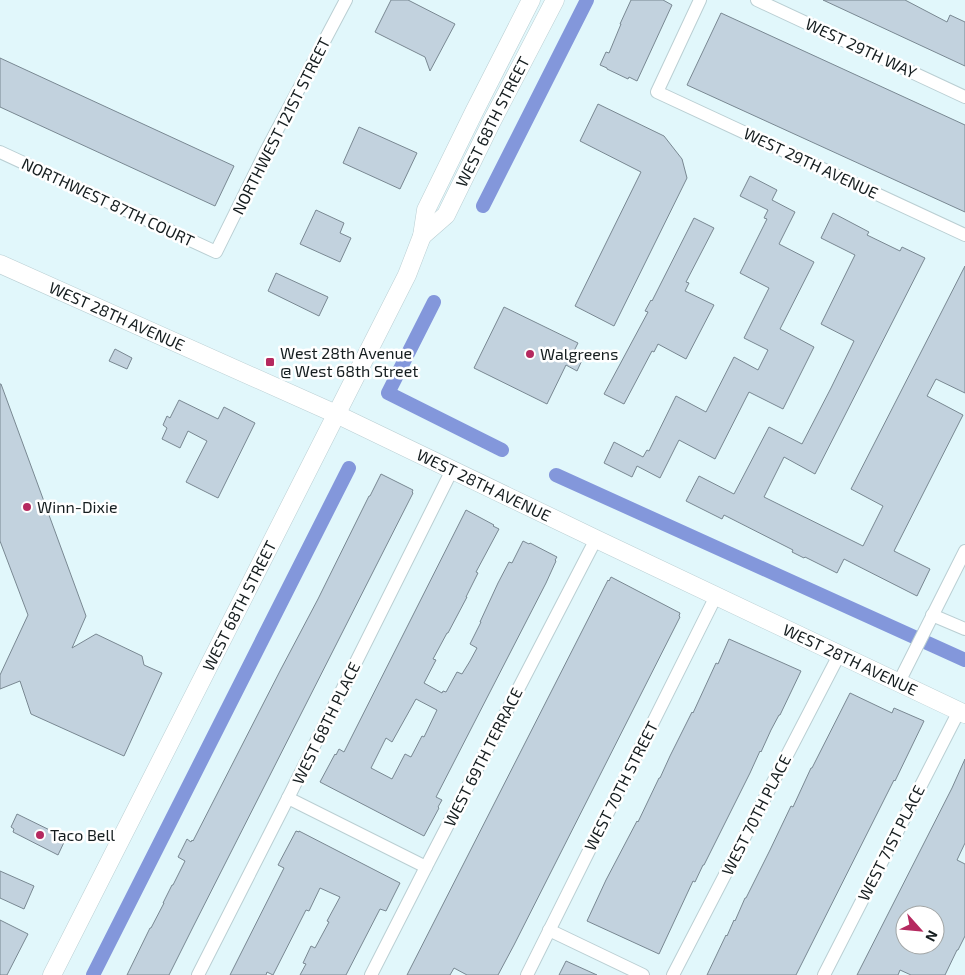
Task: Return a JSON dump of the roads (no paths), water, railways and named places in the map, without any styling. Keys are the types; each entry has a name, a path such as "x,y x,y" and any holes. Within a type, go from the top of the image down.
{"main road":[{"name":"WEST 68TH STREET","path":"52,975 407,275 422,236 426,210 532,0"},
{"name":"WEST 68TH STREET","path":"422,236 446,215 554,0"},
{"name":"WEST 28TH AVENUE","path":"0,264 336,414 962,713"}],"street":[{"name":"NORTHWEST 121ST STREET","path":"216,252 266,151 346,0"},
{"name":"WEST 29TH AVENUE","path":"700,0 658,92 965,235"},
{"name":"WEST 29TH WAY","path":"757,0 965,96"},
{"name":"NORTHWEST 87TH COURT","path":"0,152 216,252"},
{"name":"WEST 68TH PLACE","path":"198,975 452,470"},
{"name":"WEST 69TH TERRACE","path":"371,975 596,539"},
{"path":"899,682 965,550"},
{"name":"WEST 70TH STREET","path":"526,975 716,596"},
{"path":"932,615 965,629"},
{"name":"WEST 70TH PLACE","path":"673,975 839,655"},
{"name":"WEST 71ST PLACE","path":"824,975 962,713"},
{"path":"288,798 426,867"},
{"path":"549,930 643,975"}],"waterway":[{"path":"483,206 587,0"},
{"path":"434,302 388,393 502,450"},
{"path":"93,975 349,468"},
{"path":"556,475 965,660"}],"place":[{"name":"Walgreens","path":"530,354"},
{"name":"West 28th Avenue @ West 68th Street","path":"270,362"},
{"name":"Winn-Dixie","path":"27,507"},
{"name":"Taco Bell","path":"40,835"}]}
